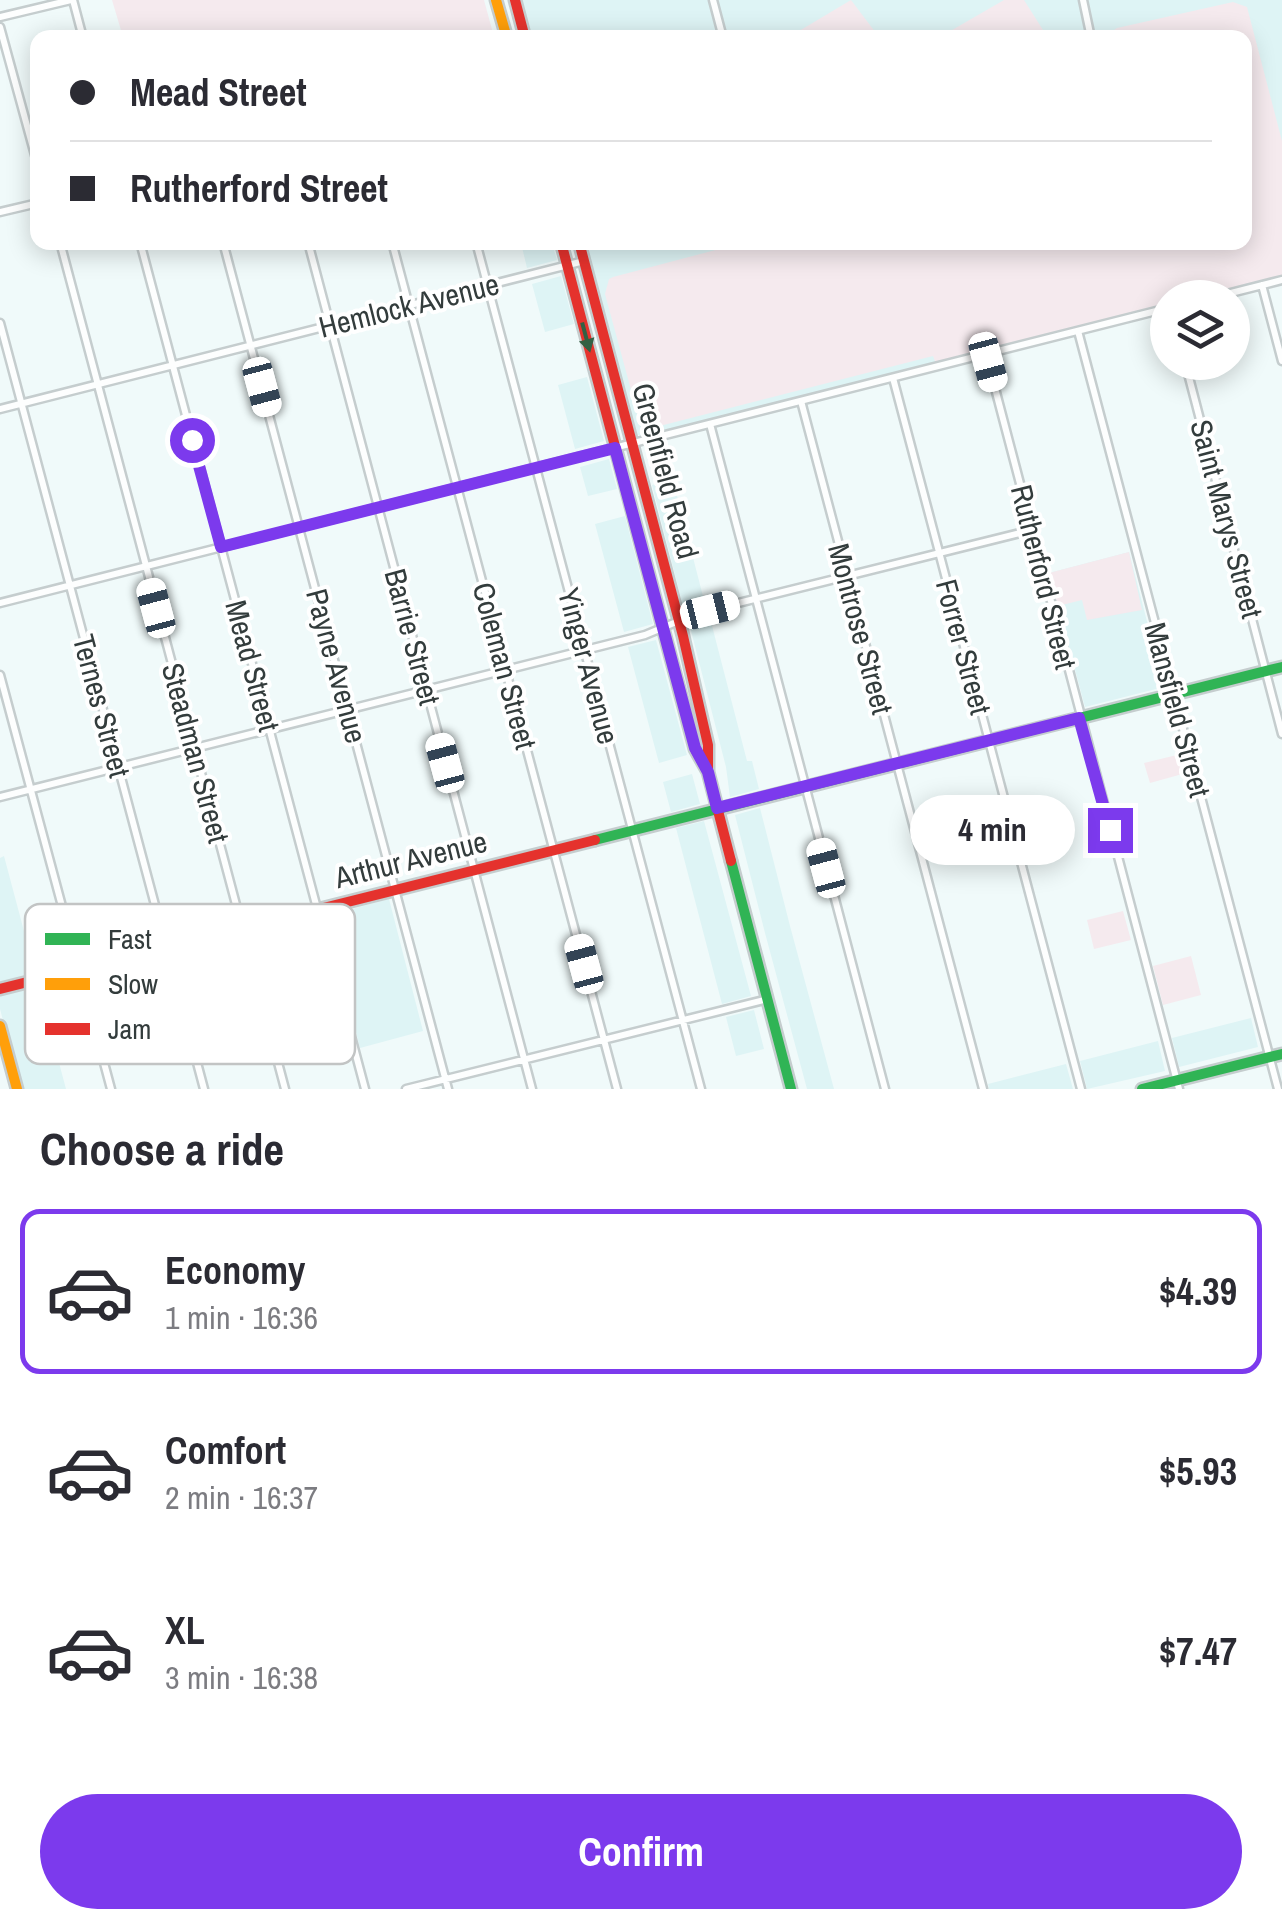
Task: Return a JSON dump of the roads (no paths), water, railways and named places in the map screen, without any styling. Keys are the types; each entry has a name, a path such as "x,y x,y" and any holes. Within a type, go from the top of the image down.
{"main road":[{"path":"496,0 504,30"},
{"path":"515,0 523,30"},
{"name":"Greenfield Road","path":"563,250 695,748 708,772"},
{"name":"Greenfield Road","path":"581,250 679,620 708,745 708,772 791,1089"},
{"path":"644,554 661,550"},
{"name":"Arthur Avenue","path":"338,904 1282,667"},
{"name":"Arthur Avenue","path":"0,989 25,983"},
{"path":"0,1026 17,1089"},
{"path":"1142,1089 1178,1085 1282,1054"}],"street":[{"path":"0,18 72,0 81,30"},
{"path":"713,0 720,30"},
{"path":"1083,0 1089,30"},
{"path":"0,27 30,137"},
{"path":"0,212 30,204"},
{"name":"Steadman Street","path":"62,250 235,904"},
{"name":"Mead Street","path":"142,250 316,904"},
{"name":"Payne Avenue","path":"225,250 448,1089"},
{"name":"Barrie Street","path":"310,250 532,1089"},
{"name":"Coleman Street","path":"394,250 616,1089"},
{"name":"Yinger Avenue","path":"478,250 701,1089"},
{"name":"Hemlock Avenue","path":"0,409 584,262"},
{"path":"1250,288 1282,280"},
{"path":"1262,285 1282,361"},
{"path":"0,603 1150,313"},
{"name":"Ternes Street","path":"0,323 154,904"},
{"name":"Mansfield Street","path":"1078,332 1278,1089"},
{"name":"Rutherford Street","path":"986,354 1178,1085"},
{"name":"Forrer Street","path":"893,378 1081,1089"},
{"name":"Saint Marys Street","path":"1191,380 1282,734"},
{"name":"Montrose Street","path":"800,401 982,1089"},
{"path":"710,424 885,1089"},
{"path":"0,797 584,650 756,599 1032,530"},
{"path":"0,675 60,904"},
{"path":"406,1089 768,999"},
{"name":"Mead Street","path":"355,1052 365,1089"},
{"path":"104,1064 111,1089"},
{"name":"Ternes Street","path":"197,1064 204,1089"},
{"name":"Steadman Street","path":"278,1064 285,1089"}]}
